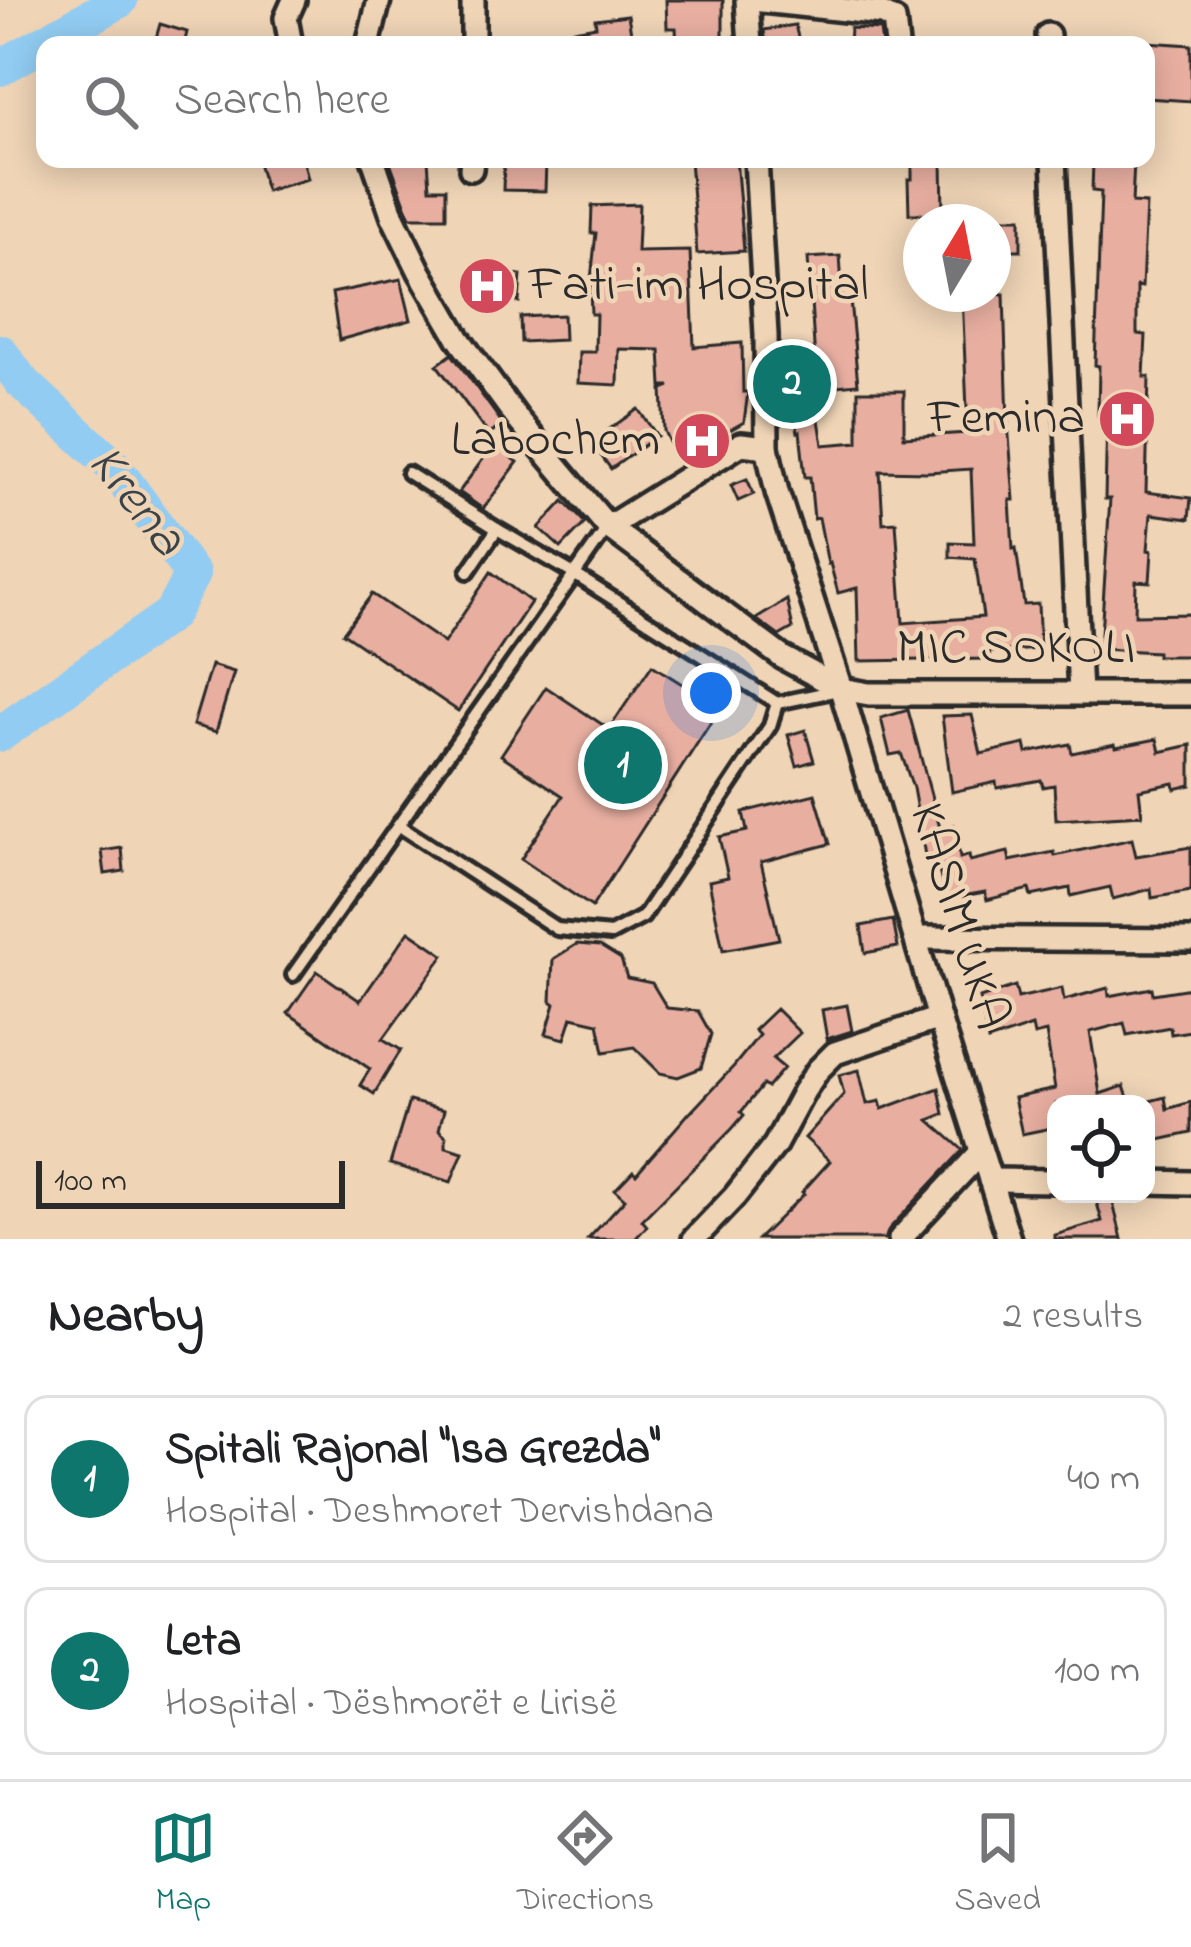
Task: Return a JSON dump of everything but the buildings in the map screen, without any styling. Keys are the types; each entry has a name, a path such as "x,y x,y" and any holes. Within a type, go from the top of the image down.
{"street":[{"path":"289,36 286,18 294,0"},
{"path":"370,36 379,0"},
{"path":"472,36 473,0"},
{"path":"750,36 750,0 883,14 894,20 896,36"},
{"path":"371,168 420,272 459,339 519,421 608,527 782,657 842,689"},
{"name":"KASIM UKA","path":"757,168 767,447 777,492 842,689 1009,1239"},
{"path":"1054,168 1079,693"},
{"path":"608,527 741,445 767,447"},
{"name":"MIC SOKOLI","path":"842,689 869,694 1191,694"},
{"path":"916,938 1191,940"},
{"path":"694,1239 775,1145 803,1091 835,1053 939,1018"},
{"path":"899,1239 981,1152"},
{"path":"990,1180 1047,1181"},
{"path":"1155,1182 1191,1183"}],"lane":[{"path":"408,473 777,703 842,689"},
{"path":"292,975 608,527"},
{"path":"468,572 497,529"},
{"path":"398,825 557,928 611,934 643,917 770,726 777,703"}],"waterway":[{"name":"Krena","path":"56,36 120,0"},
{"name":"Krena","path":"0,68 36,48"},
{"name":"Krena","path":"0,352 21,381 114,467 192,574 171,614 0,734"}],"place":[{"name":"Fati-im Hospital","path":"487,286"},
{"name":"Leta","path":"792,384"},
{"name":"Femina","path":"1127,419"},
{"name":"Labochem","path":"702,441"},
{"name":"Spitali Rajonal \"Isa Grezda\"","path":"623,765"}]}
